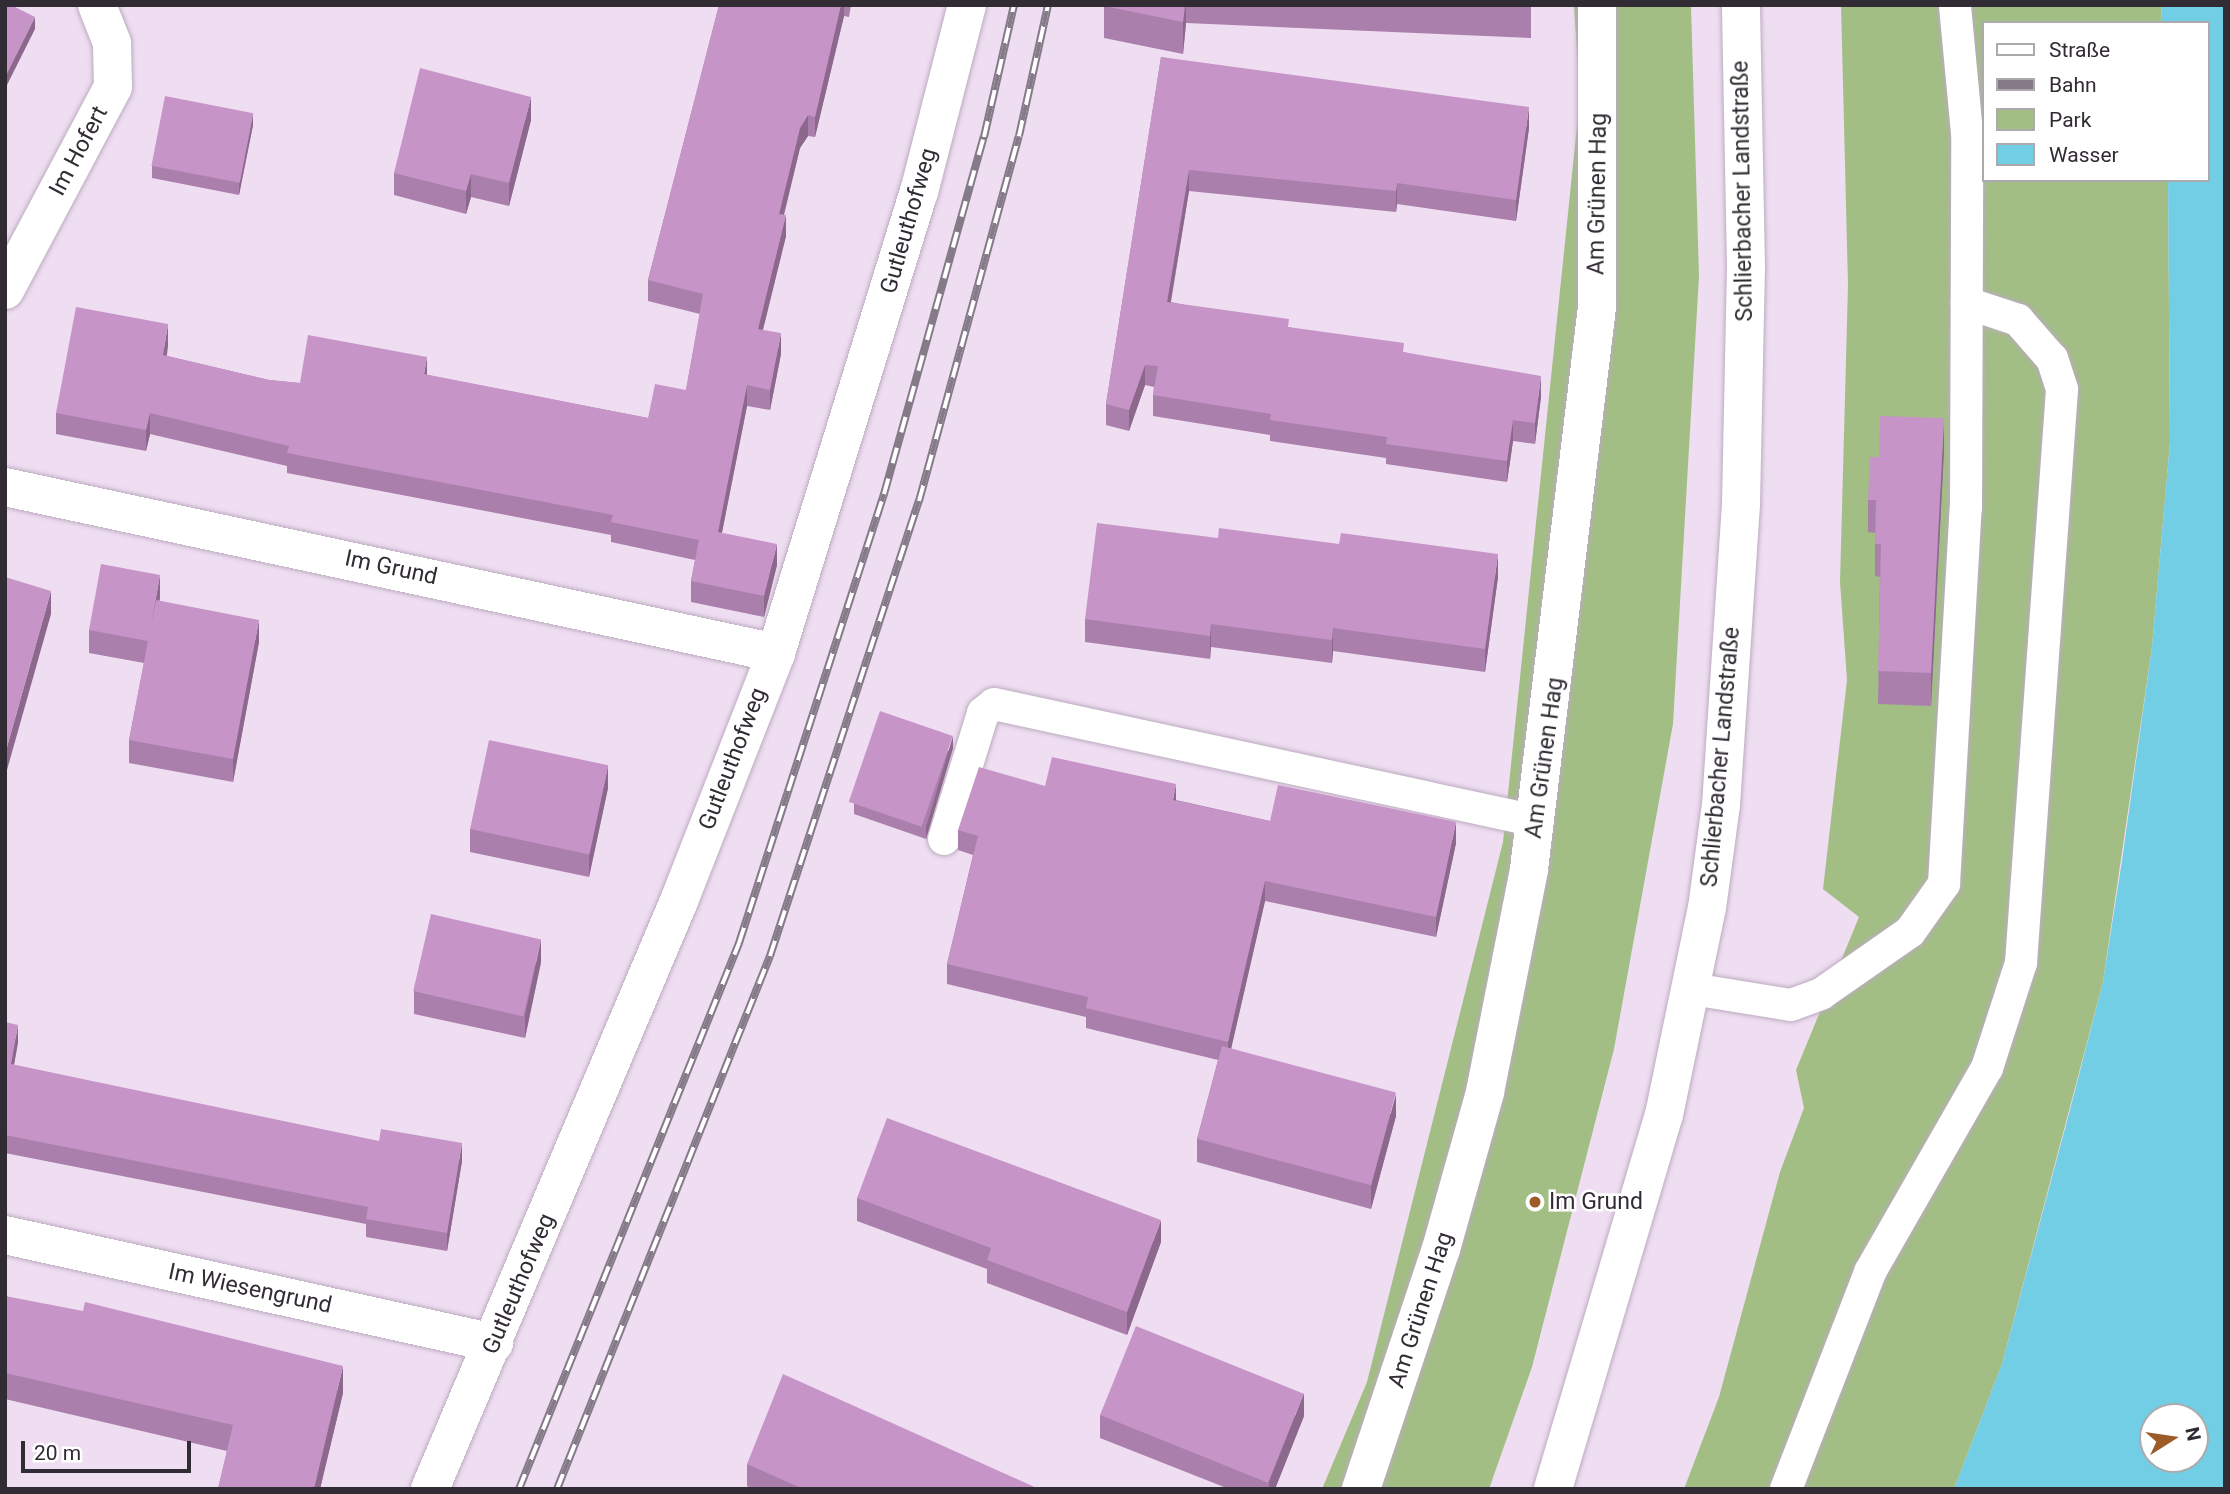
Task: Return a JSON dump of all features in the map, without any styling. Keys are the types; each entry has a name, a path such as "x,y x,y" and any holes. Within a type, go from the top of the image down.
{"street":[{"name":"Im Hofert","path":"5,290 113,87 112,43 97,5"},
{"name":"Gutleuthofweg","path":"430,1489 494,1343 776,653 915,205 967,5"},
{"name":"Am Grünen Hag","path":"1361,1489 1441,1249 1485,1092 1536,821 1597,307 1597,5"},
{"name":"Schlierbacher Landstraße","path":"1553,1489 1631,1235 1692,989 1721,805 1741,504 1746,268 1741,5"},
{"name":"Im Grund","path":"5,486 776,653"},
{"name":"Im Wiesengrund","path":"5,1235 494,1343"}],"lane":[{"path":"1692,989 1791,1005 1821,994 1910,932 1944,884 1966,508 1967,133 1955,5"},
{"path":"1786,1489 1870,1272 1987,1068 2021,963 2062,389 2052,359 2018,320 1967,303"},
{"path":"944,839 983,713 994,704 1536,821"}],"green space":[{"path":"1574,5 1691,5 1699,276 1673,724 1614,1049 1532,1367 1489,1489 1322,1489 1367,1382 1503,842 1580,97"},
{"path":"1841,5 2161,5 2162,21 1982,21 1982,182 2168,182 2170,442 2152,647 2103,982 2002,1364 1954,1489 1684,1489 1719,1397 1780,1172 1804,1108 1796,1070 1859,917 1823,889 1847,680 1840,582 1848,285"}],"water":[{"path":"2161,5 2225,5 2225,1489 1954,1489 2002,1364 2103,982 2152,647 2170,442 2168,182 2209,182 2209,21 2162,21"}],"building":[{"path":"5,5 11,5 35,17 5,77"},
{"path":"719,5 841,5 815,117 808,115 800,128 779,214 786,215 758,329 781,333 770,390 747,385 718,532 777,544 764,596 691,581 699,540 611,522 613,515 287,453 289,446 150,413 146,430 56,413 76,307 168,324 163,355 269,380 300,383 308,335 427,357 424,374 648,418 655,384 686,390 703,294 648,280"},
{"path":"1104,5 1185,5 1183,22"},
{"path":"1161,57 1529,107 1516,200 1397,183 1396,191 1189,170 1167,302 1289,319 1288,327 1404,343 1403,352 1541,376 1535,423 1513,420 1507,461 1386,444 1387,437 1270,420 1271,414 1153,395 1158,366 1145,365 1129,410 1106,404"},
{"path":"420,68 531,97 509,183 471,174 466,191 394,173"},
{"path":"165,96 253,113 240,183 151,166"},
{"path":"1880,416 1944,418 1931,673 1878,671 1881,544 1875,544 1876,500 1868,500 1870,457 1879,457"},
{"path":"1097,523 1218,538 1219,528 1339,544 1341,533 1498,554 1485,649 1333,628 1332,640 1211,624 1210,636 1085,619"},
{"path":"101,564 160,575 151,625 156,600 259,620 233,759 129,740 148,641 89,630"},
{"path":"5,577 51,591 5,754"},
{"path":"880,711 953,736 922,827 849,802"},
{"path":"489,740 608,765 589,854 470,829"},
{"path":"1052,757 1176,784 1173,800 1270,821 1278,785 1456,822 1436,917 1265,881 1228,1042 1086,1008 1088,997 947,964 978,836 958,830 979,767 1045,786"},
{"path":"431,914 541,939 523,1016 413,991"},
{"path":"5,1022 18,1025 11,1064 379,1141 381,1129 462,1143 447,1233 366,1219 368,1207 5,1135"},
{"path":"1222,1046 1396,1093 1371,1185 1197,1139"},
{"path":"887,1118 1161,1220 1127,1312 987,1260 991,1248 857,1198"},
{"path":"5,1296 83,1311 85,1302 343,1366 314,1489 218,1489 233,1425 5,1373"},
{"path":"1136,1326 1304,1394 1268,1483 1100,1415"},
{"path":"783,1374 1039,1489 803,1489 747,1464"}],"railway":[{"path":"519,1489 739,943 884,494 984,137 1014,5"},
{"path":"557,1489 770,956 919,501 1019,136 1048,5"}],"place":[{"name":"Im Grund","path":"1535,1202"}]}
